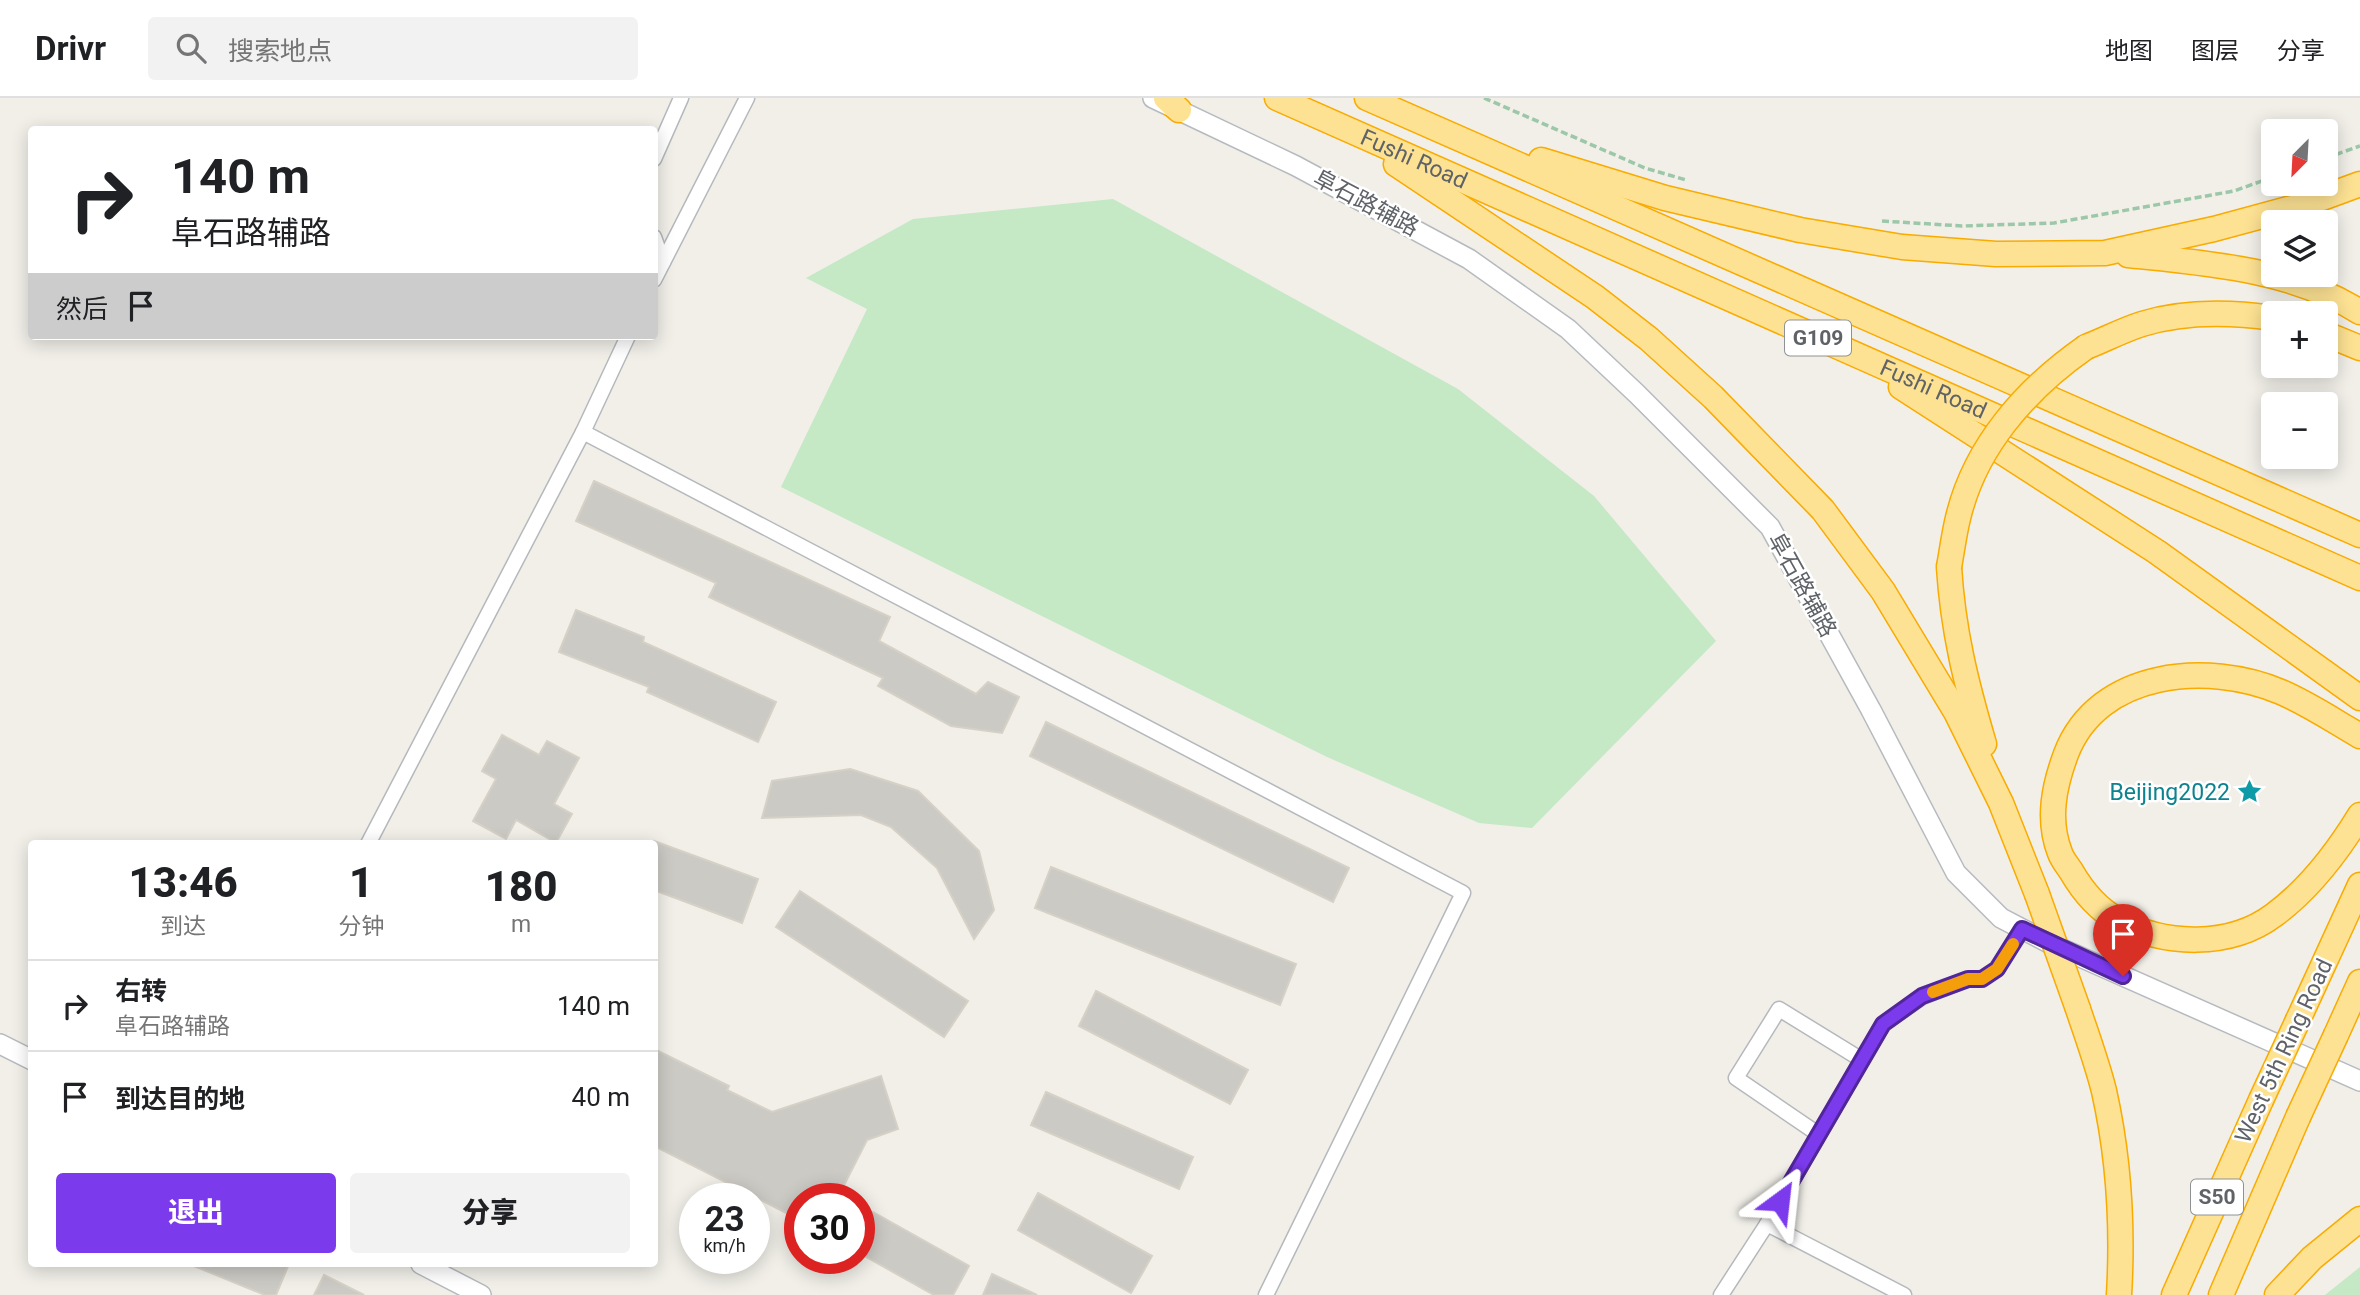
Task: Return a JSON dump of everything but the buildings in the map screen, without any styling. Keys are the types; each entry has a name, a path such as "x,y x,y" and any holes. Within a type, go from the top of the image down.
{"highway":[{"name":"Fushi Road","path":"1277,98 2360,578"},
{"name":"Fushi Road","path":"1367,98 2360,535"},
{"path":"1424,123 1665,198 1800,230 1902,247 1996,254 2105,253 2220,265 2288,280 2345,302 2360,312"},
{"path":"1337,125 1595,297 1649,339 1770,453 1823,510 1882,591 1956,712 2001,803 2078,1009 2104,1091 2116,1161 2122,1245 2119,1295"},
{"path":"2105,253 2214,229 2303,205 2360,184"},
{"path":"2001,803 1962,669 1951,611 1949,567 1958,516 1975,472 1994,437 2025,397 2056,368 2086,348 2143,324 2230,312 2261,316"},
{"path":"2338,339 2360,348"},
{"path":"1838,347 2157,552 2360,698"},
{"path":"2359,816 2312,880 2273,916 2238,933 2200,941 2155,936 2116,920 2084,892 2060,852 2052,812 2056,781 2070,744 2091,714 2120,693 2157,679 2201,674 2241,679 2281,692 2360,736"},
{"name":"West 5th Ring Road","path":"2174,1295 2360,885"},
{"name":"West 5th Ring Road","path":"2221,1295 2360,982"},
{"path":"2277,1295 2312,1258 2360,1219"}],"main road":[{"name":"阜石路辅路","path":"1153,98 1172,104 1296,166 1469,259 1568,329 1637,394 1770,527 1871,710 1956,873 2001,918 2064,950 2360,1081"},
{"path":"0,1044 28,1058"},
{"path":"427,1267 481,1295"}],"street":[{"path":"658,150 681,98"},
{"path":"658,272 747,98"},
{"path":"658,248 663,262"},
{"path":"370,840 583,432 626,340"},
{"path":"583,432 1463,893 1266,1295"},
{"path":"1721,1295 1767,1224 1883,1024 1922,996 1968,979 1982,979 1997,969 2022,929"},
{"path":"1818,1134 1736,1078 1779,1009 1863,1060"},
{"path":"1767,1224 1904,1295"}],"path":[{"path":"1484,98 1645,168 1693,182"},
{"path":"2338,154 2360,146"},
{"path":"1881,221 1962,226 2054,223 2234,191 2261,181"}],"green space":[{"path":"1113,199 1458,389 1594,496 1716,641 1532,828 1479,823 1327,757 781,487 867,309 806,278 913,219"},
{"path":"2360,1267 2360,1295 2325,1295"}],"slow traffic":[{"path":"1933,992 1968,979 1982,979 1997,969 2013,944"}],"place":[{"name":"Beijing2022","path":"2250,792"}],"route":[{"path":"1780,1201 1883,1024 1922,996 1968,979 1982,979 1997,969 2022,929 2123,976"}]}
